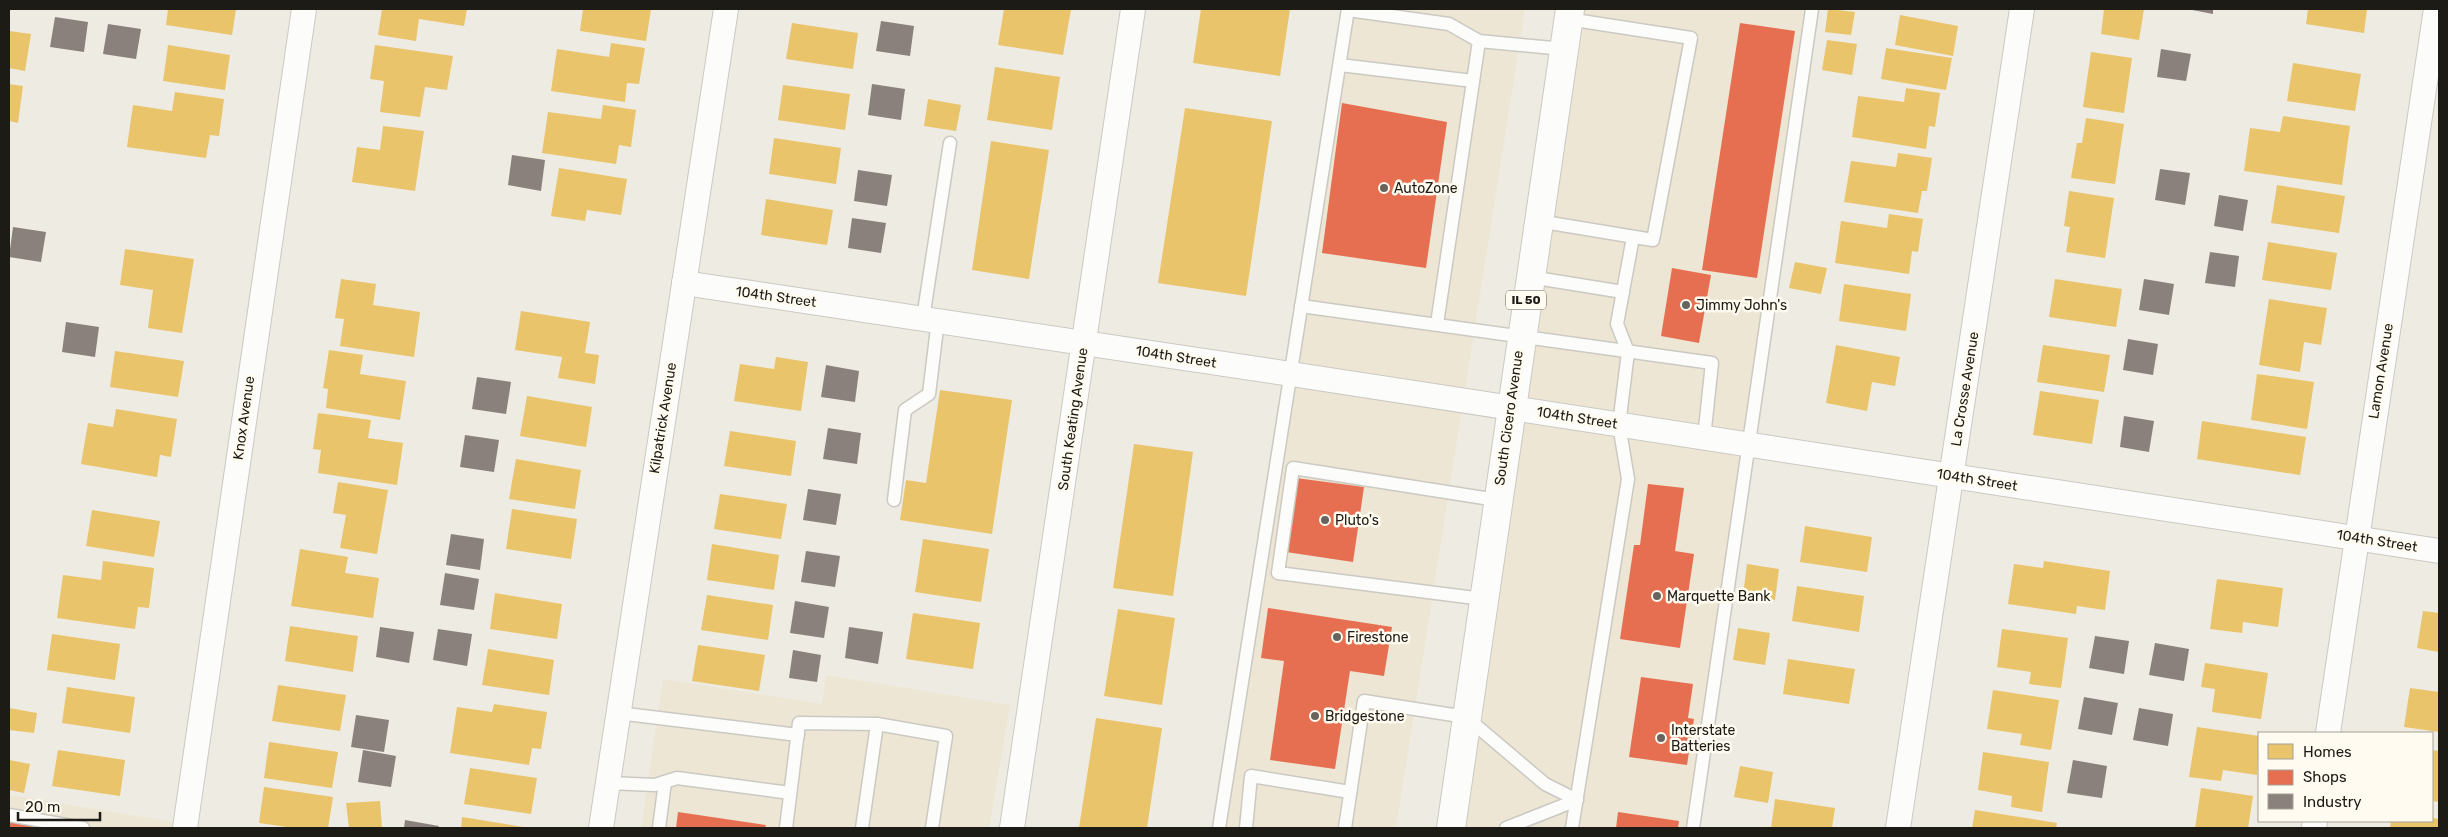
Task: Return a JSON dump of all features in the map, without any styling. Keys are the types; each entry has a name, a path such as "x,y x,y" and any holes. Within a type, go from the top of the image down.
{"main road":[{"name":"South Cicero Avenue","path":"1451,828 1510,408 1569,14"}],"street":[{"name":"Knox Avenue","path":"186,828 304,9"},
{"name":"Kilpatrick Avenue","path":"601,828 726,9"},
{"name":"South Keating Avenue","path":"1012,828 1133,9"},
{"name":"La Crosse Avenue","path":"1898,828 2022,9"},
{"name":"Lamon Avenue","path":"2328,732 2436,9"},
{"name":"104th Street","path":"684,284 930,319 2439,551"}],"lane":[{"path":"1693,828 1812,9"},
{"path":"1219,828 1348,10 1449,24 1479,40 1564,50"},
{"path":"1538,221 1653,240 1691,38 1569,14"},
{"path":"1437,324 1479,40"},
{"path":"1340,65 1473,81"},
{"path":"894,500 905,410 928,394 930,319 950,143"},
{"path":"1572,828 1628,479 1619,424 1628,352 1617,324 1633,237"},
{"path":"1530,277 1623,292"},
{"path":"1301,306 1712,363 1704,438"},
{"path":"1483,599 1278,573 1293,468 1497,500"},
{"path":"1345,828 1364,701 1466,717 1545,784 1577,800"},
{"path":"618,713 798,735"},
{"path":"786,828 799,723 877,724 946,736 932,828"},
{"path":"862,828 877,724"},
{"path":"1227,773 1350,792"},
{"path":"1246,828 1250,776"},
{"path":"608,784 656,785 677,778 790,793"},
{"path":"659,828 665,782"},
{"path":"1506,828 1577,800"},
{"path":"9,815 83,828"}],"shaded area":[{"path":"1348,9 1525,9 1396,828 1219,828"},
{"path":"1570,9 1812,9 1693,828 1451,828"},
{"path":"826,675 1010,705 989,828 641,828 663,679 822,704"},
{"path":"9,795 186,824 211,828 9,828"}],"building: Homes":[{"path":"168,9 236,9 232,35 166,25"},
{"path":"382,9 467,9 464,26 419,19 416,41 378,35"},
{"path":"583,9 651,9 646,41 580,31"},
{"path":"1004,9 1071,9 1063,55 998,45"},
{"path":"1201,9 1290,9 1280,76 1193,63"},
{"path":"1828,9 1855,12 1851,35 1825,32"},
{"path":"2104,9 2144,9 2139,40 2101,34"},
{"path":"2308,9 2367,9 2364,33 2306,24"},
{"path":"1900,15 1958,26 1953,56 1895,45"},
{"path":"792,23 858,33 853,69 786,59"},
{"path":"9,31 31,34 25,71 9,68"},
{"path":"1827,40 1857,44 1852,75 1822,70"},
{"path":"611,43 645,48 639,84 627,83 625,102 551,91 557,49 609,57"},
{"path":"168,45 230,55 225,90 163,81"},
{"path":"375,45 453,56 447,90 425,87 420,117 380,112 384,81 370,79"},
{"path":"1886,48 1952,58 1946,90 1881,79"},
{"path":"2091,52 2132,58 2124,113 2083,107"},
{"path":"2293,63 2361,74 2355,111 2287,101"},
{"path":"995,67 1060,77 1052,130 987,120"},
{"path":"9,84 23,86 18,123 9,121"},
{"path":"783,85 850,94 845,130 778,120"},
{"path":"1906,88 1940,93 1935,127 1929,126 1926,149 1852,137 1858,96 1904,102"},
{"path":"175,92 224,99 219,136 210,135 206,158 127,147 133,105 172,111"},
{"path":"928,99 961,105 956,131 924,126"},
{"path":"603,105 636,110 631,147 619,145 616,164 542,153 548,112 601,119"},
{"path":"1185,108 1272,121 1246,296 1158,283"},
{"path":"2283,116 2350,126 2342,185 2244,171 2250,128 2280,132"},
{"path":"2086,118 2124,124 2115,184 2071,178 2077,143 2082,143"},
{"path":"383,126 424,131 415,191 352,182 357,147 380,150"},
{"path":"774,138 841,148 836,184 769,174"},
{"path":"991,141 1049,150 1029,279 972,270"},
{"path":"1898,153 1932,158 1927,191 1922,191 1918,213 1844,202 1851,161 1896,167"},
{"path":"559,168 627,179 621,215 587,210 585,221 551,216"},
{"path":"2277,185 2345,196 2339,233 2271,223"},
{"path":"2069,191 2114,198 2105,258 2066,252 2070,227 2064,226"},
{"path":"766,199 833,210 827,245 761,235"},
{"path":"1889,214 1923,219 1918,252 1912,251 1909,274 1835,263 1841,221 1887,228"},
{"path":"2268,242 2337,253 2331,290 2262,280"},
{"path":"125,249 194,259 182,333 148,328 153,290 120,285"},
{"path":"1795,262 1827,268 1821,294 1789,288"},
{"path":"341,279 376,284 373,305 420,312 414,357 340,346 344,319 335,318"},
{"path":"2055,279 2122,289 2116,327 2049,317"},
{"path":"1844,284 1911,294 1906,331 1839,321"},
{"path":"2269,299 2327,308 2321,345 2304,342 2300,372 2259,365"},
{"path":"521,311 590,322 585,353 599,355 595,384 558,378 562,357 515,350"},
{"path":"1836,345 1900,357 1895,386 1872,382 1867,411 1826,403"},
{"path":"2043,345 2110,355 2104,392 2037,382"},
{"path":"329,350 363,355 360,374 406,381 400,420 326,408 328,389 323,388"},
{"path":"115,351 184,361 178,397 110,387"},
{"path":"776,357 808,362 801,411 734,401 740,364 774,369"},
{"path":"2257,374 2314,382 2307,429 2251,420"},
{"path":"940,390 1012,400 992,534 900,520 906,480 926,483"},
{"path":"2040,391 2099,400 2092,444 2033,435"},
{"path":"527,396 592,407 586,447 520,436"},
{"path":"116,409 177,419 171,457 160,455 157,477 81,464 88,423 113,427"},
{"path":"318,413 371,420 368,438 403,443 397,485 318,473 321,450 313,449"},
{"path":"2202,421 2306,437 2300,475 2197,459"},
{"path":"730,431 796,441 791,476 724,466"},
{"path":"1134,444 1193,452 1173,596 1113,588"},
{"path":"516,459 581,470 575,509 509,499"},
{"path":"338,482 388,490 377,554 340,548 346,515 333,513"},
{"path":"720,494 787,504 781,539 714,529"},
{"path":"512,509 577,519 571,559 506,549"},
{"path":"92,510 160,521 154,557 86,546"},
{"path":"1805,526 1872,537 1867,572 1800,562"},
{"path":"923,539 989,549 981,602 915,592"},
{"path":"712,544 779,555 774,590 707,580"},
{"path":"300,549 348,557 345,573 379,578 373,618 291,606"},
{"path":"103,561 154,568 149,608 138,607 135,629 57,618 63,575 101,580"},
{"path":"2044,561 2110,571 2105,610 2077,606 2076,614 2008,604 2014,564 2043,568"},
{"path":"1747,564 1779,569 1775,600 1743,595"},
{"path":"2217,579 2283,588 2278,627 2243,622 2242,633 2210,629"},
{"path":"1797,586 1864,596 1859,632 1792,621"},
{"path":"495,593 562,604 557,639 490,629"},
{"path":"707,595 773,605 768,640 701,630"},
{"path":"1118,609 1175,618 1162,705 1104,696"},
{"path":"2423,611 2439,613 2439,652 2417,648"},
{"path":"913,613 980,623 973,669 906,659"},
{"path":"290,626 358,636 353,672 285,661"},
{"path":"1738,628 1770,633 1765,665 1733,660"},
{"path":"2002,629 2068,638 2061,688 2029,684 2031,672 1997,667"},
{"path":"52,634 120,644 115,680 47,670"},
{"path":"698,645 765,655 759,691 692,681"},
{"path":"488,649 554,660 549,695 482,685"},
{"path":"1788,659 1855,669 1849,704 1783,694"},
{"path":"2205,663 2268,673 2261,719 2212,712 2215,689 2201,687"},
{"path":"278,685 346,695 340,731 272,721"},
{"path":"67,687 135,697 130,733 62,723"},
{"path":"2410,688 2439,692 2439,732 2404,727"},
{"path":"1993,690 2059,700 2051,750 2020,745 2022,734 1987,729"},
{"path":"494,704 547,712 541,749 532,748 529,765 450,753 457,707 492,712"},
{"path":"9,708 37,713 34,733 9,730"},
{"path":"1096,718 1162,728 1147,828 1079,828"},
{"path":"2197,727 2258,736 2257,775 2223,770 2221,781 2189,777"},
{"path":"269,742 338,752 332,788 264,778"},
{"path":"58,750 125,760 120,796 52,786"},
{"path":"2433,750 2439,751 2439,802 2433,801"},
{"path":"1983,752 2049,762 2042,812 2011,807 2012,796 1978,790"},
{"path":"9,760 30,764 24,793 9,790"},
{"path":"1740,766 1773,772 1768,803 1734,797"},
{"path":"470,768 537,778 531,814 464,804"},
{"path":"264,787 333,797 328,828 294,828 259,823"},
{"path":"2201,788 2253,796 2248,828 2195,828"},
{"path":"1775,799 1835,808 1832,828 1771,828"},
{"path":"380,801 382,828 349,828 346,803"},
{"path":"1975,810 2057,823 2056,828 1972,828"},
{"path":"462,817 523,827 523,828 461,828"},
{"path":"2433,818 2439,819 2439,828 2390,828 2391,822 2433,822"}],"building: Shops":[{"path":"1740,23 1795,31 1757,278 1702,270"},
{"name":"AutoZone","path":"1342,103 1447,122 1426,268 1322,253"},
{"name":"Jimmy John's","path":"1672,268 1711,275 1699,343 1661,336"},
{"name":"Pluto's","path":"1296,478 1364,487 1353,562 1286,552"},
{"name":"Marquette Bank","path":"1648,484 1684,488 1675,551 1694,554 1680,648 1620,639 1634,545 1640,545"},
{"path":"1268,608 1392,627 1384,676 1350,671 1335,769 1270,760 1284,661 1261,658"},
{"name":"Interstate Batteries","path":"1641,677 1693,684 1688,718 1694,719 1687,765 1629,757"},
{"path":"678,812 766,825 765,828 676,828"},
{"path":"1618,812 1679,821 1678,828 1616,828"},
{"path":"9,820 52,828 9,828"}],"building: Industry":[{"path":"2187,9 2213,9 2213,14"},
{"path":"55,17 88,22 84,52 50,47"},
{"path":"881,21 914,26 910,56 876,51"},
{"path":"108,24 141,29 136,59 103,54"},
{"path":"2161,49 2191,54 2186,81 2157,77"},
{"path":"872,84 905,89 901,120 868,115"},
{"path":"512,155 545,160 541,191 508,185"},
{"path":"2160,169 2190,173 2185,205 2155,200"},
{"path":"858,170 892,175 887,206 854,201"},
{"path":"2219,195 2248,200 2243,231 2214,226"},
{"path":"852,218 886,223 881,253 848,248"},
{"path":"13,227 46,232 41,262 9,257"},
{"path":"2210,252 2239,256 2235,287 2205,283"},
{"path":"2144,279 2174,284 2169,315 2139,310"},
{"path":"66,322 99,327 95,357 62,352"},
{"path":"2128,339 2158,344 2153,375 2123,370"},
{"path":"826,365 859,371 855,402 821,397"},
{"path":"477,377 511,382 506,414 472,409"},
{"path":"2124,416 2154,421 2149,452 2120,447"},
{"path":"828,428 861,433 857,464 823,459"},
{"path":"465,435 499,440 494,472 460,467"},
{"path":"808,489 841,494 836,525 803,520"},
{"path":"451,534 484,539 480,570 446,565"},
{"path":"806,551 840,556 835,587 801,582"},
{"path":"445,573 479,579 474,610 440,605"},
{"path":"795,601 829,607 824,638 790,633"},
{"path":"380,627 414,632 409,663 376,657"},
{"path":"849,627 883,632 878,664 845,658"},
{"path":"438,629 472,634 467,666 433,660"},
{"path":"2095,636 2129,641 2124,674 2089,668"},
{"path":"2155,643 2189,649 2184,681 2149,675"},
{"path":"793,650 821,655 817,682 789,678"},
{"path":"2084,697 2118,703 2112,735 2078,729"},
{"path":"2139,708 2173,714 2168,746 2133,740"},
{"path":"356,715 389,720 384,752 351,747"},
{"path":"363,750 396,756 391,787 358,782"},
{"path":"2073,760 2107,766 2102,798 2067,793"},
{"path":"405,820 439,826 438,828 404,828"}],"place":[{"name":"AutoZone","path":"1384,188"},
{"name":"Jimmy John's","path":"1686,305"},
{"name":"Pluto's","path":"1325,520"},
{"name":"Marquette Bank","path":"1657,596"},
{"name":"Firestone","path":"1337,637"},
{"name":"Bridgestone","path":"1315,716"},
{"name":"Interstate Batteries","path":"1661,738"}]}
